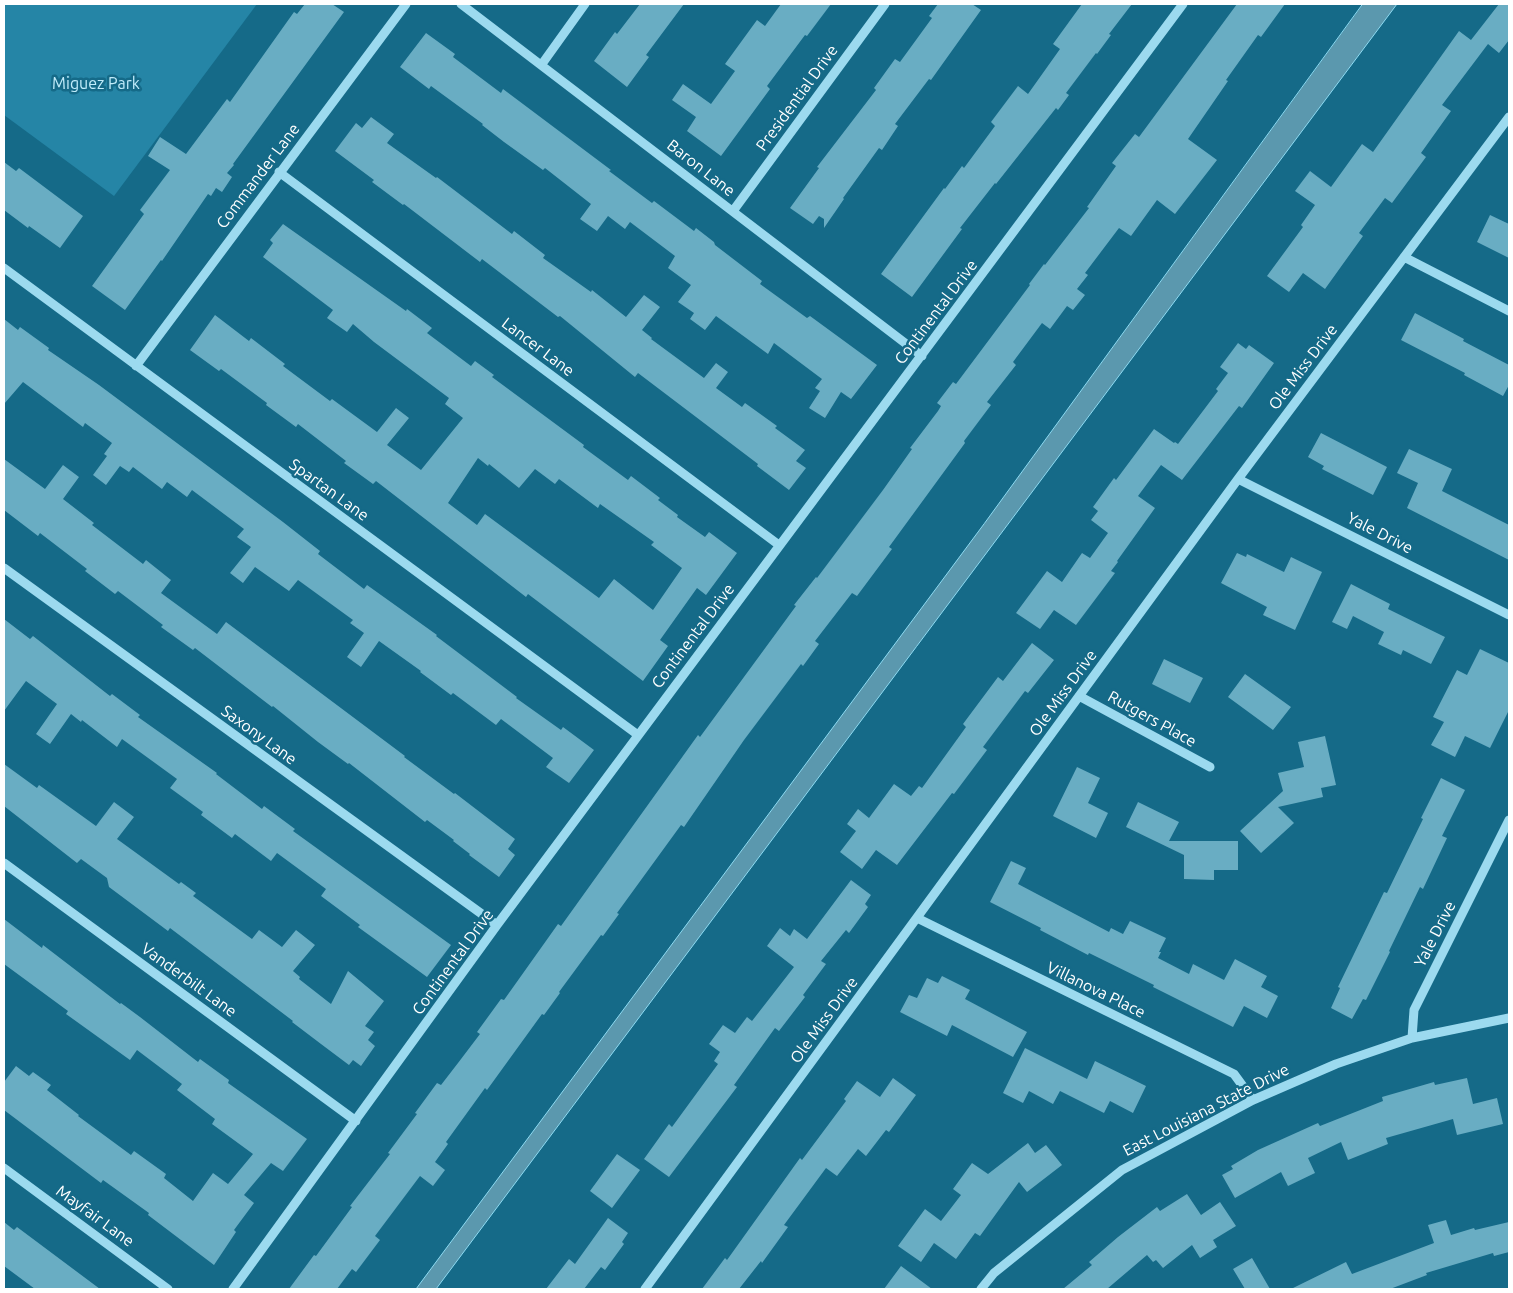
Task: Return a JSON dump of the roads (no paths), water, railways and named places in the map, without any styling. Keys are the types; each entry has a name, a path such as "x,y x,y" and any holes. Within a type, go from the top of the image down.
{"street":[{"name":"Commander Lane","path":"136,366 406,4"},
{"name":"Baron Lane","path":"461,4 922,356"},
{"path":"542,64 585,4"},
{"name":"Presidential Drive","path":"733,211 885,4"},
{"name":"Continental Drive","path":"232,1289 779,545 1183,4"},
{"name":"Ole Miss Drive","path":"644,1289 1238,479 1509,117"},
{"name":"Lancer Lane","path":"279,172 779,545"},
{"path":"1404,257 1509,311"},
{"name":"Spartan Lane","path":"4,268 638,736"},
{"name":"Yale Drive","path":"1238,479 1509,615"},
{"name":"Saxony Lane","path":"4,568 498,926"},
{"name":"Rutgers Place","path":"1079,696 1210,767"},
{"name":"Yale Drive","path":"1412,1038 1414,1010 1509,820"},
{"name":"Vanderbilt Lane","path":"4,863 356,1121"},
{"name":"Villanova Place","path":"917,918 1234,1074 1253,1100"},
{"name":"East Louisiana State Drive","path":"981,1289 994,1274 1122,1170 1253,1100 1336,1064 1412,1038 1509,1018"},
{"name":"Mayfair Lane","path":"4,1168 168,1289"}],"park label":[{"name":"Miguez Park","path":"96,84"}]}
